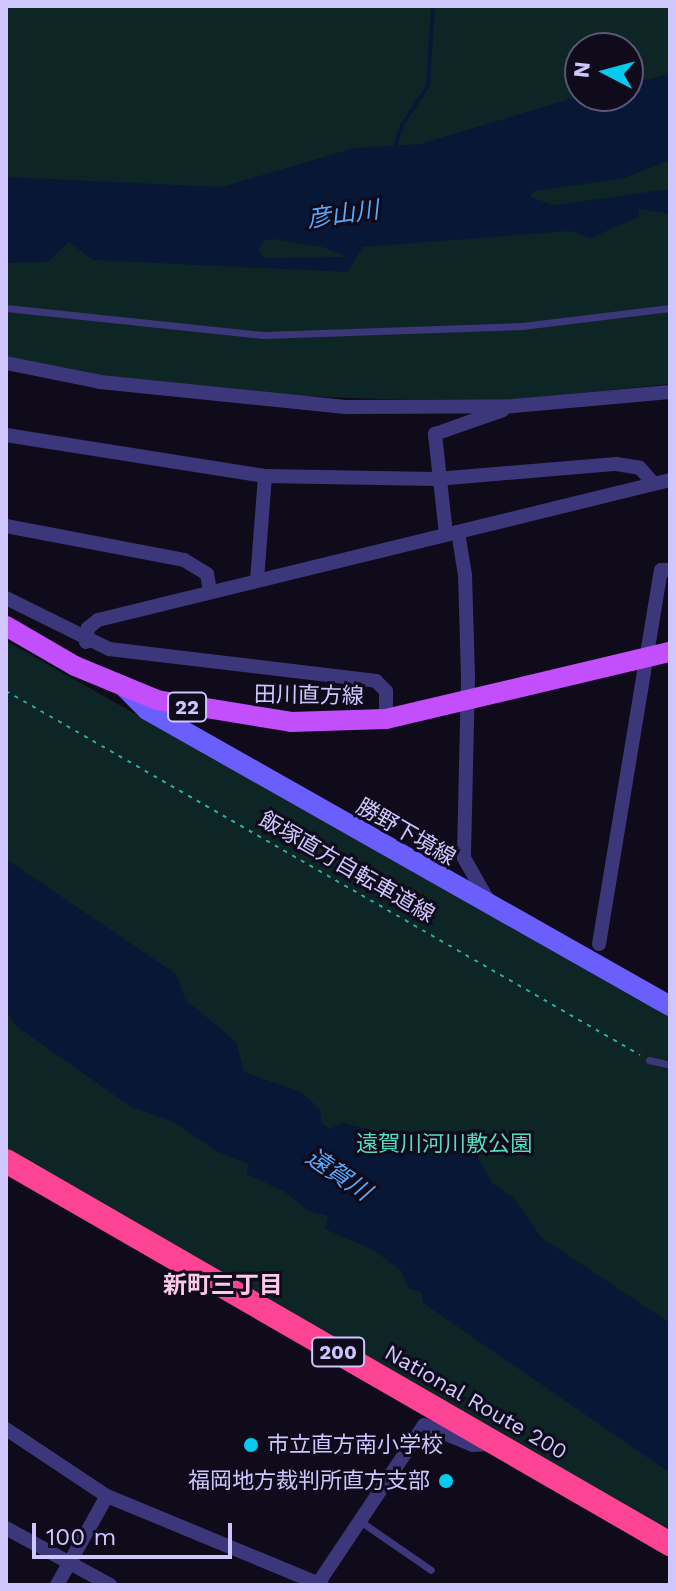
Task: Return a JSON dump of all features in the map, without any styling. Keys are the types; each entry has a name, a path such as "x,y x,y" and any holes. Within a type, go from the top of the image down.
{"highway":[{"name":"National Route 200","path":"6,1161 670,1544"}],"main road":[{"name":"田川直方線","path":"6,626 126,689 252,719 386,719 466,703 670,652"},
{"name":"勝野下境線","path":"126,689 147,710 495,911 670,1006"}],"street":[{"path":"6,363 100,382 235,400 348,407 513,406 670,392"},
{"path":"495,911 464,858 465,575 436,479 435,434 513,406"},
{"path":"6,435 265,476 436,479 616,464 640,468 653,483"},
{"path":"257,580 265,476"},
{"path":"86,642 88,628 98,620 670,480"},
{"path":"6,526 184,560 207,574 210,591"},
{"path":"599,944 661,570 670,570"},
{"path":"6,598 86,642 159,657 376,681 386,691 386,719"},
{"path":"6,1429 107,1496 319,1584 424,1425 482,1447 494,1442"},
{"path":"57,1585 107,1496"},
{"path":"6,1528 110,1585"}],"lane":[{"path":"6,308 264,335 476,329 670,308"},
{"path":"649,1060 670,1065"},
{"path":"360,1521 431,1570"}],"path":[{"name":"飯塚直方自転車道線","path":"6,691 649,1060"}],"green space":[{"path":"6,6 670,6 670,384 519,399 380,399 255,394 108,377 6,358"},
{"name":"遠賀川河川敷公園","path":"6,641 670,1015 670,1534 6,1148"}],"water":[{"name":"彦山川","path":"670,74 670,160 621,179 534,191 530,197 554,205 670,189 670,214 638,209 639,217 590,238 570,231 363,247 347,272 93,260 69,242 47,262 6,263 6,177 222,187 354,148 420,144 564,101 564,112 644,112 644,80","holes":["273,239 322,247 348,257 264,258 259,251 263,241"]},
{"name":"遠賀川","path":"6,859 176,974 185,999 236,1042 244,1072 301,1092 321,1110 321,1123 330,1129 343,1123 393,1135 438,1136 473,1149 492,1183 514,1198 542,1238 670,1323 670,1473 423,1303 421,1292 408,1288 401,1271 375,1251 325,1229 328,1216 308,1211 285,1192 247,1174 248,1163 221,1154 172,1121 131,1107 16,1026 6,1011"}],"waterway":[{"path":"394,150 402,125 428,86 433,6"}],"place":[{"name":"市立直方南小学校","path":"251,1445"},
{"name":"福岡地方裁判所直方支部","path":"446,1481"}],"district":[{"name":"新町三丁目","path":"223,1286"}]}
